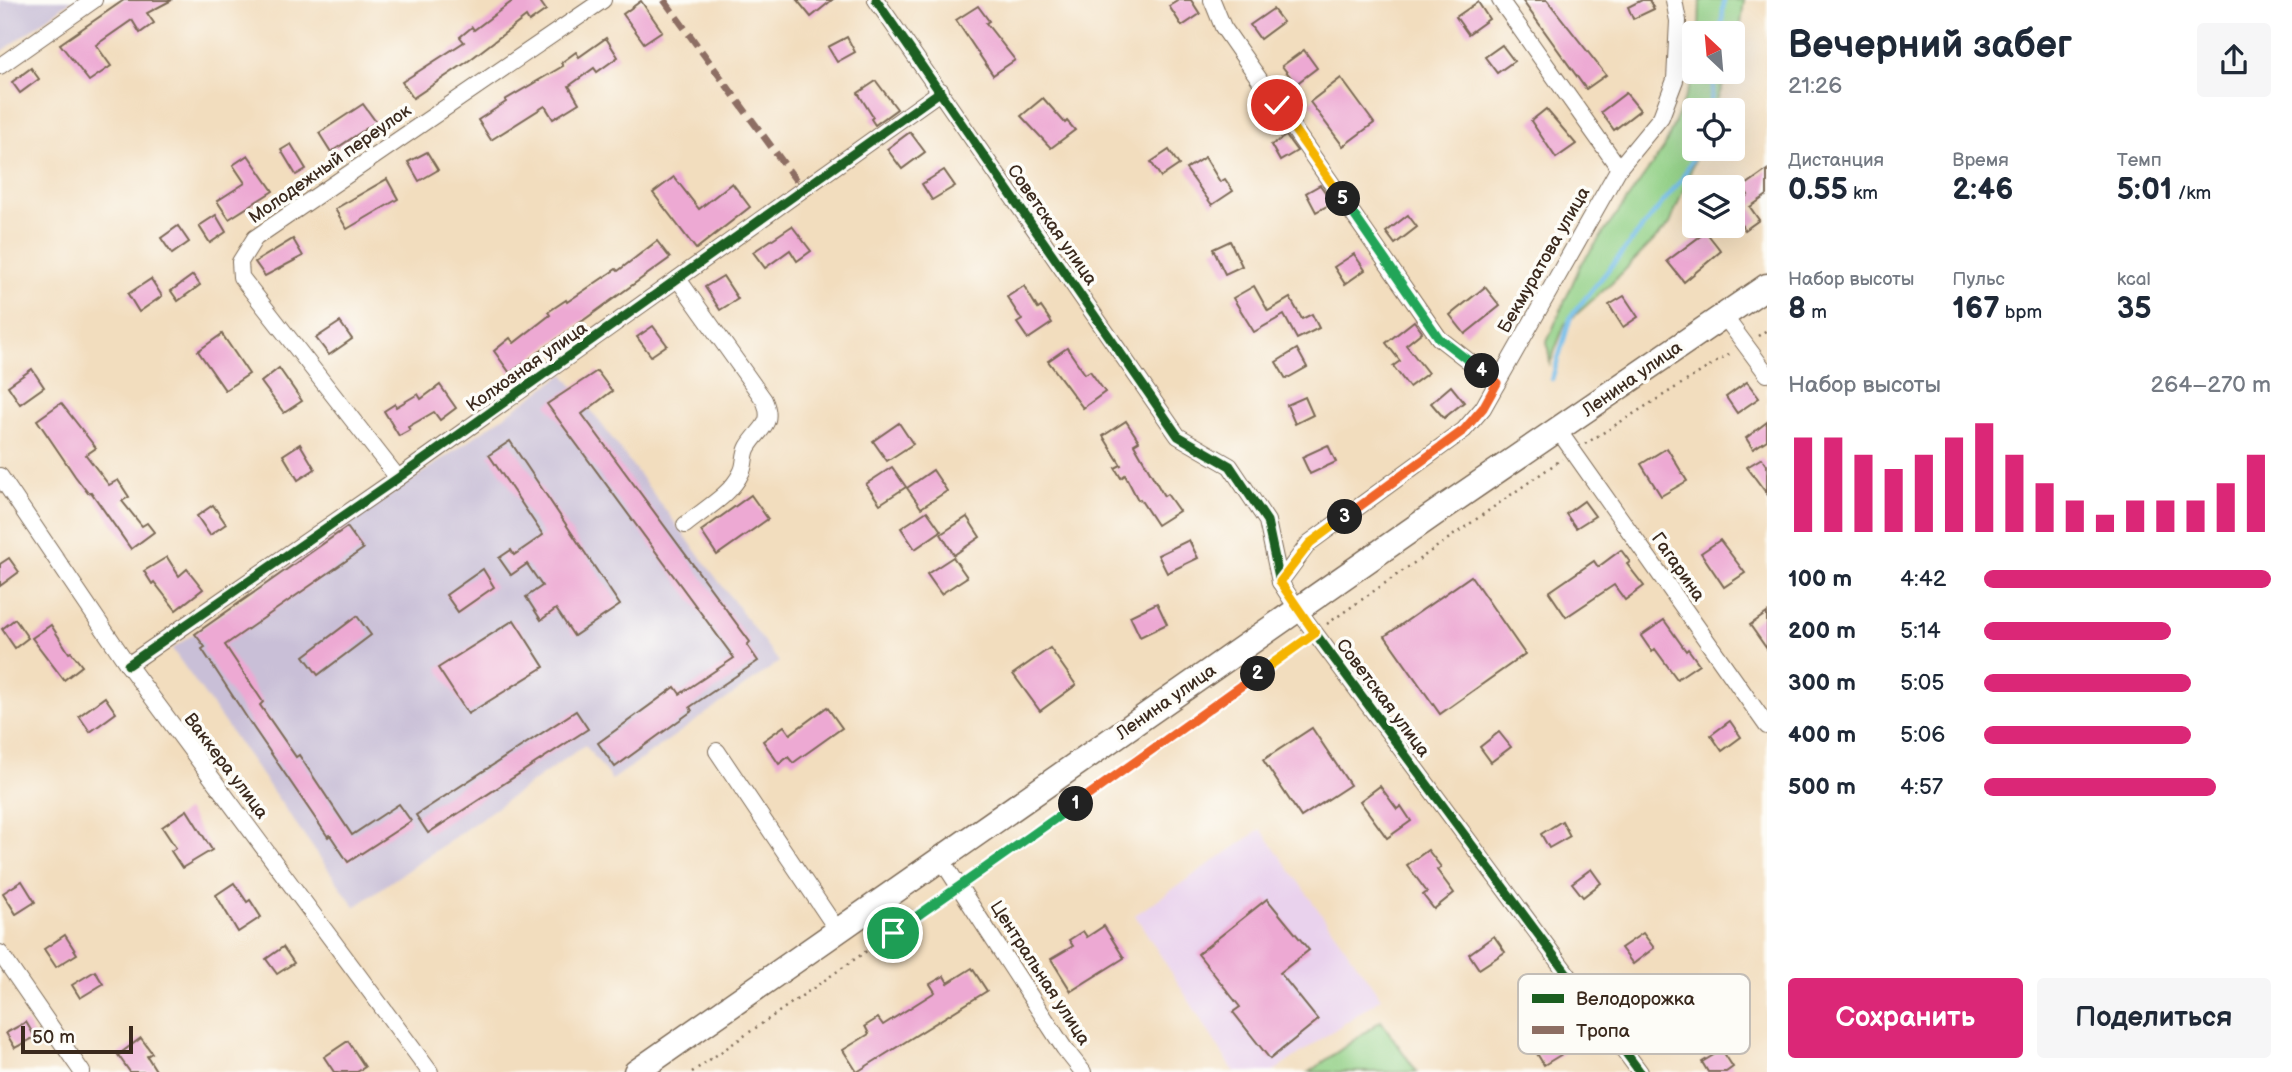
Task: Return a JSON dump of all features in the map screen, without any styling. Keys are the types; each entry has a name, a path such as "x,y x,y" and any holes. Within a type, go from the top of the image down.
{"main road":[{"name":"Ленина улица","path":"636,1072 1767,286"}],"street":[{"path":"0,66 94,0"},
{"name":"Молодежный переулок","path":"398,478 242,277 240,262 255,238 603,0"},
{"name":"Советская улица","path":"876,0 1178,436 1230,466 1267,521 1280,582 1298,610 1567,974"},
{"path":"1212,0 1223,27 1439,338 1497,383"},
{"path":"1500,0 1619,168"},
{"name":"Бекмуратова улица","path":"1280,582 1310,543 1464,430 1483,408 1619,168 1661,117 1675,80 1678,21 1674,0"},
{"name":"Колхозная улица","path":"128,665 398,478 941,92"},
{"path":"678,279 764,400 769,412 768,422 750,444 744,457 744,466 734,485 685,525"},
{"path":"1724,316 1767,374"},
{"name":"Гагарина","path":"1558,430 1767,726"},
{"name":"Ваккера улица","path":"0,476 128,665 429,1072"},
{"path":"717,751 838,931"},
{"name":"Центральная улица","path":"942,859 1064,1048 1083,1072"},
{"path":"0,953 82,1072"},
{"name":"Советская улица","path":"1627,1054 1640,1072"}],"path":[{"path":"692,1072 960,887 1573,451 1767,330"}],"shaded area":[{"path":"0,0 72,0 0,53"},
{"path":"564,374 779,662 612,780 585,745 355,907 172,649"},
{"path":"1261,829 1381,998 1273,1072 1234,1072 1135,915"}],"green space":[{"path":"1700,0 1744,0 1741,21 1699,21"},
{"path":"1723,84 1718,98 1685,98 1690,86"},
{"path":"1682,105 1682,161 1694,161 1689,175 1682,175 1682,193 1670,224 1612,283 1565,324 1550,363 1547,342 1580,266 1664,148"},
{"path":"1381,1021 1417,1072 1309,1072"}],"building":[{"path":"124,0 172,0 147,13 154,23 140,33 132,20 96,45 111,66 89,81 60,44"},
{"path":"514,0 539,0 546,10 529,22 526,17 467,62 413,98 402,82 464,42 460,37 472,27 474,30"},
{"path":"797,0 832,0 811,17"},
{"path":"1179,0 1191,0 1200,14 1182,26 1169,6"},
{"path":"1522,0 1547,0 1606,75 1586,89"},
{"path":"1642,0 1649,0 1654,9 1633,19 1628,7"},
{"path":"641,1 662,31 644,43 623,14"},
{"path":"1478,2 1489,19 1468,34 1456,17"},
{"path":"978,6 989,21 986,23 1015,60 993,75 956,20"},
{"path":"1273,9 1283,22 1260,39 1250,25"},
{"path":"847,37 855,52 837,62 828,47"},
{"path":"606,38 618,57 597,72 594,68 569,86 579,103 553,119 545,106 491,140 478,120 506,102 505,100 563,66 561,63 576,52 579,57"},
{"path":"1502,45 1514,61 1497,73 1485,57"},
{"path":"1304,50 1317,68 1296,84 1282,66"},
{"path":"31,68 39,79 20,93 12,82"},
{"path":"1341,78 1374,123 1343,146 1310,102"},
{"path":"876,81 897,109 875,125 858,93"},
{"path":"1626,93 1640,110 1614,130 1601,112"},
{"path":"1043,98 1065,123 1067,121 1075,130 1051,148 1021,116"},
{"path":"363,104 376,122 331,152 319,133"},
{"path":"1546,109 1576,144 1556,158 1531,121"},
{"path":"910,132 925,152 902,169 887,149"},
{"path":"1286,136 1297,151 1280,161 1271,145"},
{"path":"291,144 306,169 296,175 281,150"},
{"path":"1169,150 1179,165 1161,177 1151,162"},
{"path":"427,152 438,170 419,181 408,162"},
{"path":"248,155 273,191 229,219 217,201 245,183 233,165"},
{"path":"1205,157 1220,182 1225,179 1233,191 1212,205 1186,169"},
{"path":"944,170 955,186 932,200 922,184"},
{"path":"1767,170 1767,195 1750,207 1759,220 1745,230 1745,197 1748,195 1745,186"},
{"path":"674,177 699,209 732,183 750,207 696,249 653,193"},
{"path":"387,179 398,199 347,229 335,209"},
{"path":"1320,185 1333,203 1316,212 1306,193"},
{"path":"216,215 226,232 210,243 199,226"},
{"path":"1408,215 1417,227 1395,244 1386,232"},
{"path":"178,226 189,242 172,254 161,238"},
{"path":"792,226 811,251 797,261 790,250 765,268 753,252"},
{"path":"1698,238 1711,238 1721,251 1684,282 1667,261"},
{"path":"293,239 303,256 265,276 255,262"},
{"path":"657,241 670,258 510,373 494,351 510,338 514,343 550,315 548,312 616,269 618,271"},
{"path":"1230,241 1242,266 1225,274 1213,249"},
{"path":"1354,254 1365,270 1345,284 1334,267"},
{"path":"193,275 200,285 178,301 171,291"},
{"path":"723,276 738,299 720,310 705,287"},
{"path":"151,279 162,296 139,312 128,294"},
{"path":"1024,286 1038,309 1041,307 1052,323 1028,339 1017,323 1022,320 1007,297"},
{"path":"1254,286 1268,311 1290,298 1302,319 1312,314 1319,328 1297,339 1284,315 1254,332 1233,298"},
{"path":"1485,287 1500,306 1465,334 1450,315"},
{"path":"1624,296 1638,317 1623,327 1609,305"},
{"path":"1414,321 1422,332 1406,345 1428,373 1409,387 1393,366 1400,361 1386,343"},
{"path":"340,322 352,339 329,355 316,338"},
{"path":"653,326 667,345 651,356 637,337"},
{"path":"222,334 249,374 225,390 198,351"},
{"path":"1067,348 1085,374 1090,371 1105,392 1083,408 1048,361"},
{"path":"1297,349 1307,367 1286,379 1276,362"},
{"path":"279,368 302,401 284,413 261,382"},
{"path":"32,369 44,387 20,404 8,386"},
{"path":"597,371 612,391 582,414 750,642 747,645 758,661 690,707 692,711 615,767 598,743 675,687 680,694 734,658 547,404"},
{"path":"1747,382 1759,398 1737,413 1726,397"},
{"path":"440,385 456,408 440,420 434,412 408,427 410,430 399,436 384,411 418,394 421,399"},
{"path":"1451,386 1464,402 1444,418 1431,403"},
{"path":"1305,397 1313,415 1295,424 1287,405"},
{"path":"61,403 96,448 86,455 109,485 118,480 129,497 122,501 142,526 147,523 154,532 131,549 91,492 88,493 75,476 37,420"},
{"path":"1126,421 1139,441 1134,444 1164,496 1167,494 1179,511 1157,525 1140,499 1138,500 1125,475 1121,478 1115,468 1121,465 1103,436"},
{"path":"1767,422 1767,440 1753,449 1746,438"},
{"path":"899,423 913,444 887,461 873,441"},
{"path":"510,441 620,605 574,636 556,609 541,620 526,597 542,586 527,564 511,575 499,558 511,550 514,555 543,535 489,455"},
{"path":"300,444 315,469 298,480 283,455"},
{"path":"1328,445 1336,462 1310,474 1302,457"},
{"path":"1667,448 1687,481 1661,496 1641,464"},
{"path":"1762,458 1767,465 1767,494 1747,467"},
{"path":"892,467 906,487 880,504 866,484"},
{"path":"933,470 947,491 921,508 907,488"},
{"path":"751,495 768,519 717,555 701,531"},
{"path":"1584,501 1595,516 1576,528 1566,514"},
{"path":"213,505 226,524 210,535 197,516"},
{"path":"927,511 941,531 915,549 901,528"},
{"path":"967,517 980,537 954,555 941,534"},
{"path":"347,527 363,549 225,645 263,702 260,705 296,757 299,755 352,835 399,804 411,821 348,862 253,727 195,634"},
{"path":"1189,540 1198,558 1167,573 1158,555"},
{"path":"1720,540 1745,573 1724,587 1701,553"},
{"path":"1621,550 1630,562 1627,564 1644,586 1625,600 1614,585 1566,617 1549,592 1594,561 1598,567"},
{"path":"167,557 179,576 187,569 203,589 176,610 144,571"},
{"path":"953,557 967,577 941,594 927,574"},
{"path":"9,558 19,572 0,586 0,564"},
{"path":"483,569 494,587 458,612 446,595"},
{"path":"1471,576 1525,654 1440,714 1385,636"},
{"path":"1157,603 1167,624 1140,637 1130,616"},
{"path":"1767,613 1767,649 1750,625"},
{"path":"357,616 371,635 318,675 304,656"},
{"path":"15,619 28,638 15,648 2,629"},
{"path":"514,620 544,667 468,714 438,668"},
{"path":"1664,620 1699,664 1677,679 1655,649 1652,652 1641,636"},
{"path":"51,625 69,653 71,652 82,666 64,680 32,638"},
{"path":"1050,648 1076,685 1040,711 1013,674"},
{"path":"105,697 116,713 90,732 79,716"},
{"path":"827,707 842,728 793,763 788,757 779,764 763,741 784,726 790,734"},
{"path":"576,711 588,729 428,833 416,815"},
{"path":"1730,721 1741,737 1722,751 1711,735"},
{"path":"1312,728 1350,785 1301,817 1263,760"},
{"path":"1499,732 1511,747 1491,762 1480,747"},
{"path":"1380,786 1397,809 1401,806 1411,821 1387,838 1360,801"},
{"path":"187,810 212,850 182,868 171,851 176,848 162,827"},
{"path":"1562,821 1570,836 1549,848 1541,834"},
{"path":"1428,850 1441,867 1437,870 1454,893 1434,909 1423,895 1427,892 1407,865"},
{"path":"1591,869 1601,883 1583,897 1572,883"},
{"path":"22,881 35,902 16,914 3,893"},
{"path":"234,883 261,917 238,932 216,895"},
{"path":"1267,899 1309,950 1280,973 1318,1020 1270,1059 1233,1012 1240,1007 1198,954"},
{"path":"1104,926 1124,958 1071,991 1051,959 1073,946 1069,940 1083,931 1087,937"},
{"path":"1643,933 1654,948 1633,964 1621,948"},
{"path":"65,935 77,954 56,967 44,949"},
{"path":"1494,936 1505,952 1479,969 1469,954"},
{"path":"283,947 294,963 277,974 266,959"},
{"path":"972,968 987,991 857,1072 843,1050 869,1034 865,1026 878,1018 883,1025 935,992 930,984 944,976 948,983"},
{"path":"95,971 103,984 80,998 72,985"},
{"path":"26,1022 35,1037 15,1048 6,1033"},
{"path":"141,1038 152,1053 147,1056 157,1072 130,1072 118,1055"},
{"path":"348,1041 365,1067 357,1072 334,1072 324,1057"},
{"path":"1537,1054 1562,1054 1544,1065"},
{"path":"1715,1054 1725,1054 1733,1067 1726,1072 1708,1072 1702,1062"}],"waterway":[{"path":"1722,21 1724,0"},
{"path":"1711,98 1714,84"},
{"path":"1552,379 1571,316 1681,180 1691,161"}],"marked path":[{"path":"664,0 803,190"}],"cycle path":[{"path":"876,0 1178,436 1230,466 1267,521 1280,582 1298,610 1567,974"},
{"path":"128,665 398,478 941,91"},
{"path":"1627,1054 1640,1072"}],"route":[{"path":"893,933 1315,633 1280,582 1310,543 1464,430 1483,408 1497,383 1439,338 1277,105"}]}
